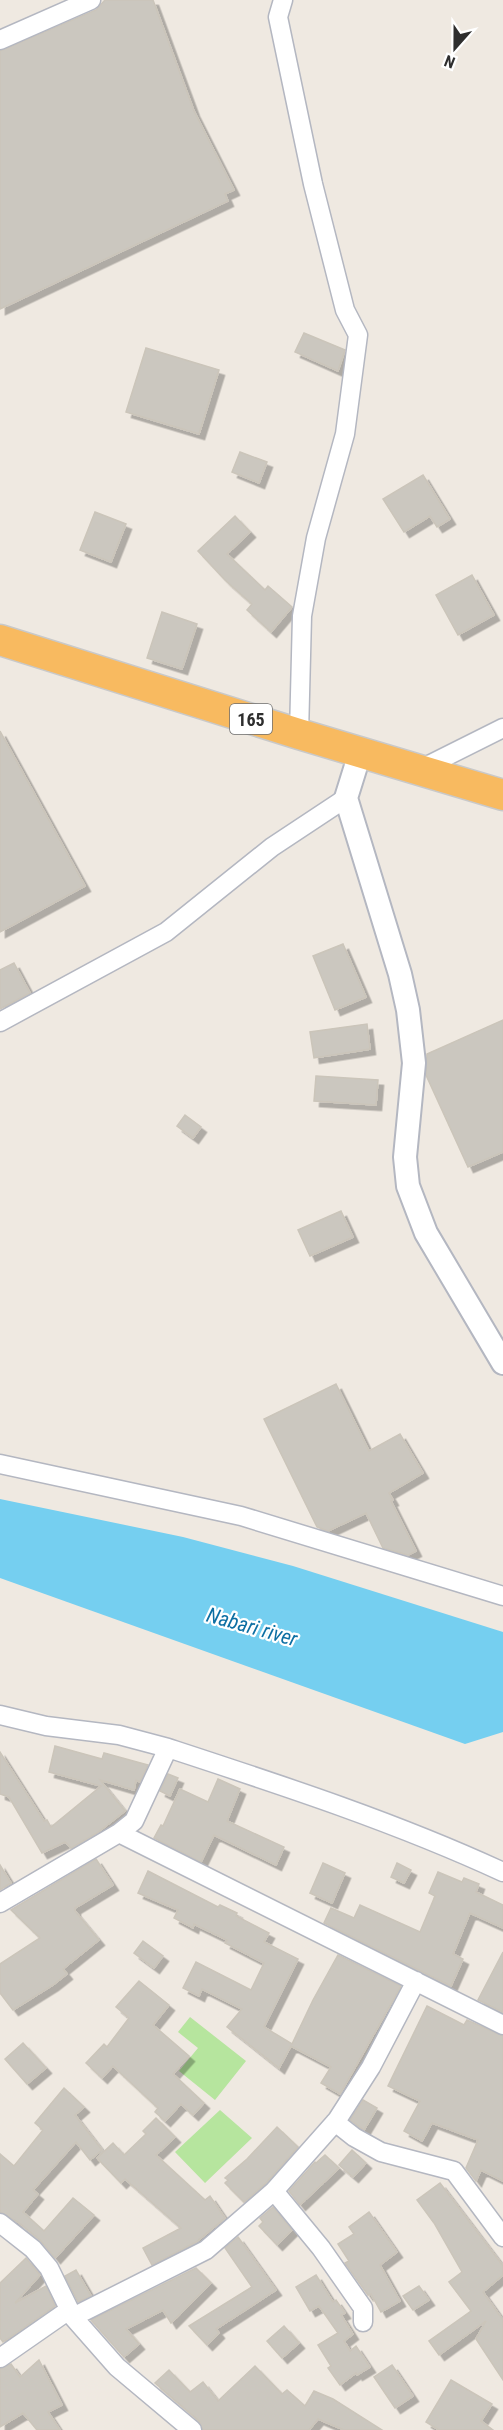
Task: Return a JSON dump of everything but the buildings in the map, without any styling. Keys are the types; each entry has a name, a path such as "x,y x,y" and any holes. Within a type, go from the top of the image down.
{"highway":[{"name":"165","path":"0,640 298,734 503,795"}],"street":[{"path":"0,40 91,0"},
{"path":"283,0 278,17 313,184 345,310 358,335 345,434 316,538 303,615 298,734"},
{"path":"421,769 503,728"},
{"path":"360,753 346,798 400,974 408,1010 414,1063 405,1156 408,1186 426,1233 503,1363"},
{"path":"0,1022 166,932 272,847 346,798"},
{"path":"0,1464 241,1516 503,1596"},
{"path":"0,1715 46,1726 119,1735 168,1748 310,1795 458,1851 503,1872"},
{"path":"0,1903 118,1833 134,1821 168,1748"},
{"path":"118,1833 503,2025"},
{"path":"0,2358 71,2313 206,2250 274,2191 335,2122 371,2067 416,1981"},
{"path":"335,2122 354,2137 381,2152 454,2171 503,2237"},
{"path":"274,2191 321,2248 363,2308 363,2322"},
{"path":"0,2223 33,2249 49,2268 71,2313 117,2367 192,2430"}],"green space":[{"path":"190,2017 246,2061 215,2100 179,2071 198,2048 178,2032"},
{"path":"220,2110 252,2138 205,2183 175,2152"}],"water":[{"name":"Nabari river","path":"0,1499 183,1537 293,1566 503,1632 503,1732 465,1744 0,1578"}]}
